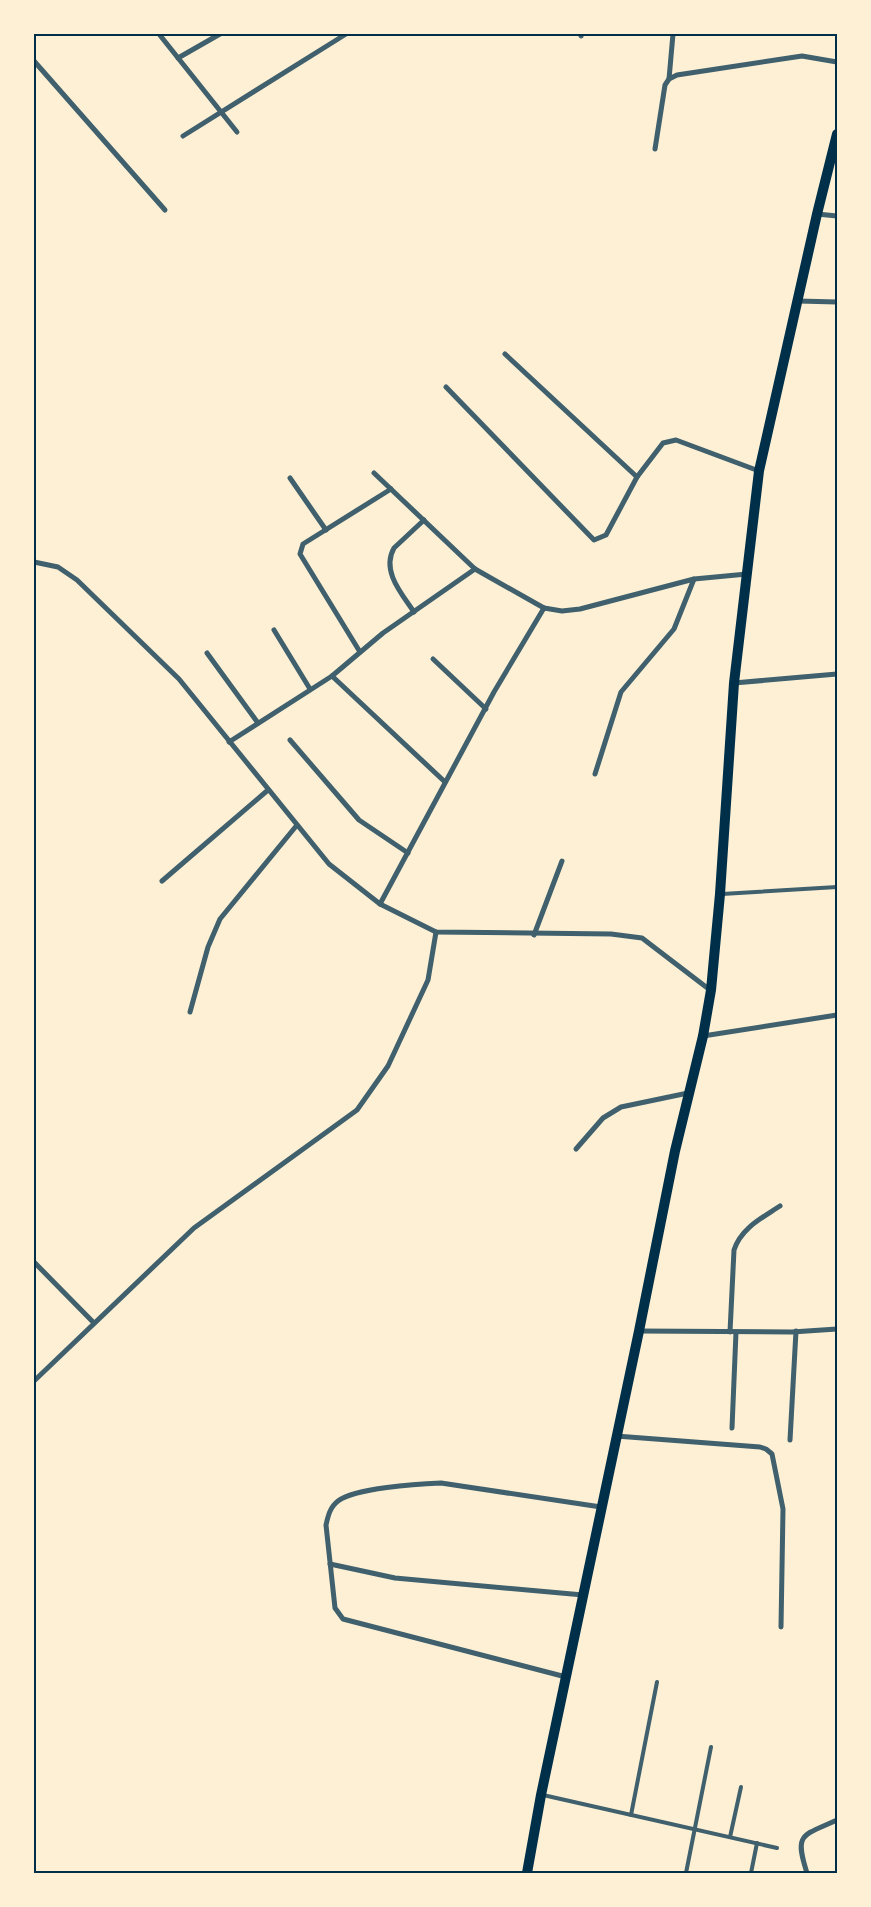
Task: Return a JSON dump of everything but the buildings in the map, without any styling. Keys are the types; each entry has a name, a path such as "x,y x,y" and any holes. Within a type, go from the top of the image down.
{"main road":[{"path":"527,1873 541,1795 601,1506 688,1093 703,1036 711,990 720,894 734,682 759,471 837,134"}],"street":[{"path":"159,34 237,132"},
{"path":"178,58 220,34"},
{"path":"183,136 346,34"},
{"path":"655,149 665,85 669,79 673,34"},
{"path":"669,79 677,75 802,56 837,62"},
{"path":"34,61 165,210"},
{"path":"817,214 837,216"},
{"path":"798,302 837,302"},
{"path":"505,354 637,477"},
{"path":"446,387 590,538 598,540 606,535 637,477 660,446 668,441 676,440 759,471"},
{"path":"374,472 475,569 544,608 562,611 580,609 694,579 748,574"},
{"path":"290,478 326,530"},
{"path":"360,652 300,554 303,544 391,489"},
{"path":"414,612 391,575 391,554 394,548 424,520"},
{"path":"34,562 58,567 77,580 180,679 329,864 380,904 436,932 534,935 611,934 642,938 711,990"},
{"path":"229,742 332,676 360,652 475,569"},
{"path":"595,774 621,692 674,629 694,579"},
{"path":"380,904 486,709 544,608"},
{"path":"274,630 310,690"},
{"path":"207,653 258,723"},
{"path":"433,658 486,709"},
{"path":"734,682 837,674"},
{"path":"332,676 446,782"},
{"path":"290,740 359,820 408,853"},
{"path":"162,881 268,790"},
{"path":"190,1012 208,947 220,919 297,825"},
{"path":"534,935 562,861"},
{"path":"34,1381 194,1228 357,1110 388,1066 428,980 436,932"},
{"path":"703,1036 837,1014"},
{"path":"576,1149 603,1118 621,1107 688,1093"},
{"path":"730,1332 734,1250 737,1239 743,1232 780,1206"},
{"path":"34,1262 94,1323"},
{"path":"639,1331 736,1332 837,1329"},
{"path":"790,1440 796,1331"},
{"path":"732,1428 736,1332"},
{"path":"616,1436 760,1447 769,1451 783,1499 781,1627"},
{"path":"566,1678 343,1619 335,1608 326,1525 329,1512 337,1502 354,1494 441,1483 601,1506"},
{"path":"330,1564 395,1578 583,1595"},
{"path":"807,1873 800,1850 801,1840 807,1834 837,1820"}],"lane":[{"path":"720,894 837,887"},
{"path":"631,1815 657,1682"},
{"path":"686,1873 711,1747"},
{"path":"730,1837 741,1787"},
{"path":"541,1795 777,1848"},
{"path":"751,1873 757,1843"}]}
